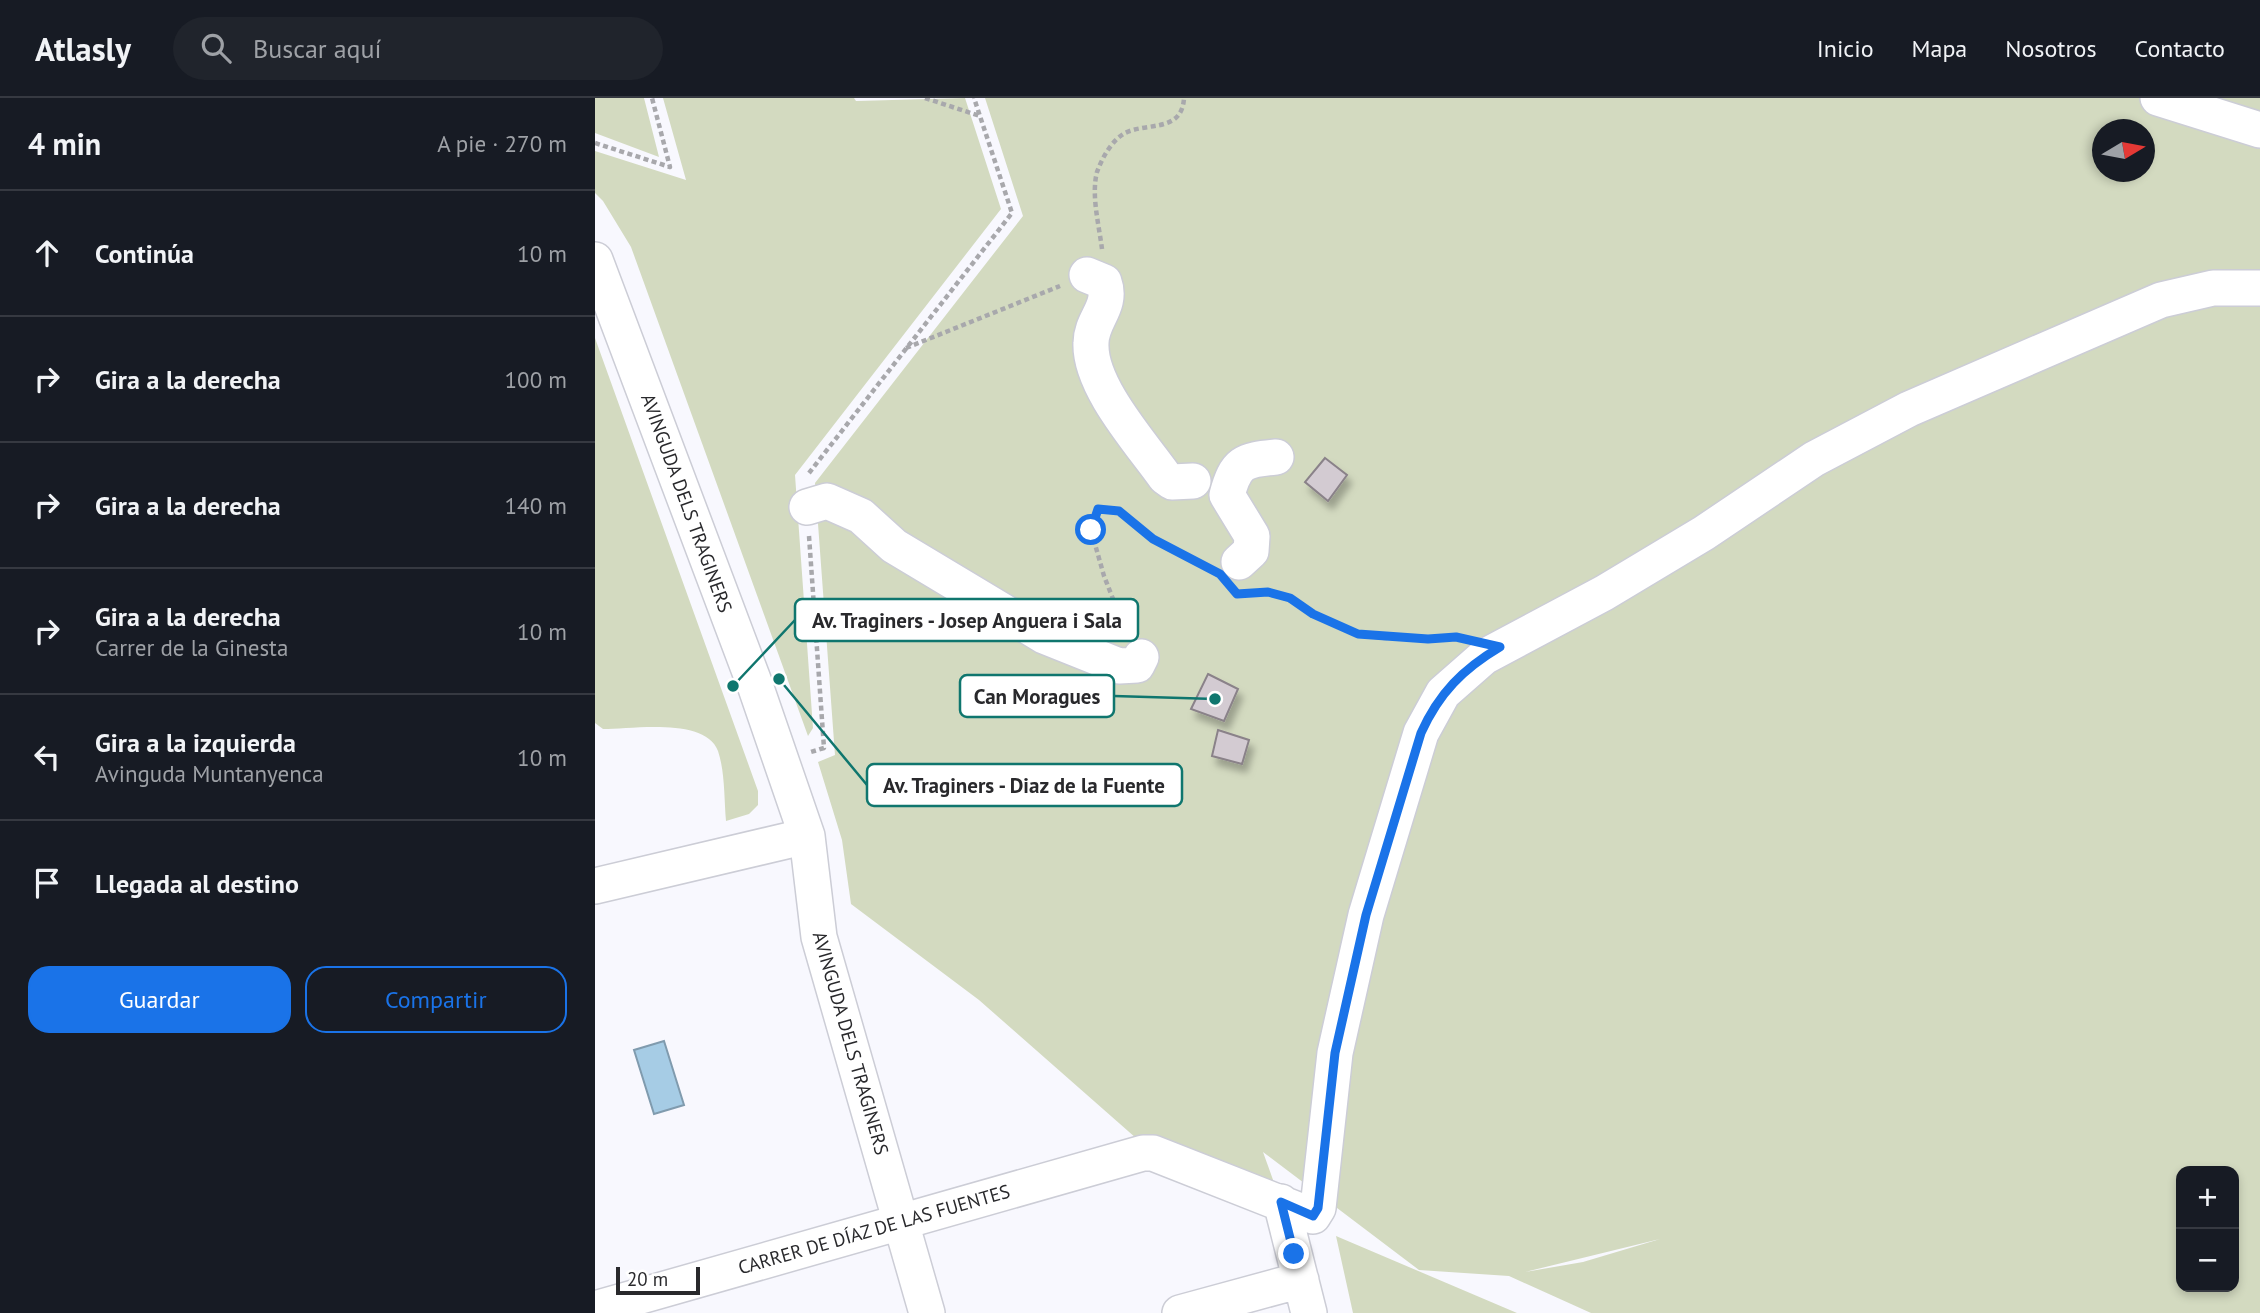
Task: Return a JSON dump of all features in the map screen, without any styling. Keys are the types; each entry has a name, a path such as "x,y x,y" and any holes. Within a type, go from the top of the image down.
{"street":[{"path":"2158,98 2260,130"},
{"name":"AVINGUDA DELS TRAGINERS","path":"595,260 755,685 807,836 819,937 927,1313"},
{"path":"1092,276 1104,282 1107,303 1091,343 1107,394 1165,477 1179,483 1193,481"},
{"path":"1281,1202 1313,1216 1318,1208 1335,1053 1366,915 1421,733 1430,712 1455,679 1500,647 1604,593 1704,533 1814,459 1909,409 2161,300 2213,288 2260,288"},
{"path":"1238,578 1251,551 1252,536 1227,495 1234,471 1250,460 1276,457"},
{"path":"807,507 827,500 861,516 894,546 1045,636 1119,666 1137,665 1141,657"},
{"path":"595,886 807,836"},
{"name":"CARRER DE DÍAZ DE LAS FUENTES","path":"595,1310 1143,1153 1153,1153 1281,1202"},
{"path":"1180,1313 1305,1297 1281,1202"}],"path":[{"path":"595,142 670,167 652,98"},
{"path":"925,98 980,116"},
{"path":"974,98 1012,213"},
{"path":"906,348 1092,276 1103,255 1095,186 1097,172 1108,150 1117,138 1129,131 1166,126 1178,115 1184,98"},
{"path":"1141,657 1128,635 1104,576 1091,530 1098,509 1119,511 1153,539 1220,574 1290,598 1313,614 1358,634 1428,639 1456,637 1500,647"}],"green space":[{"path":"595,98 644,98 659,157 595,133"},
{"path":"663,98 854,98 856,101 965,98 1001,209 795,475 813,728 808,736 631,247 603,201 595,193 595,151 686,180"},
{"path":"985,98 2260,98 2260,1313 1591,1313 1509,1276 1419,1270 1263,1152 1281,1202 1153,1153 979,1000 851,904 842,840 818,762 835,755 815,483 1023,216","holes":["1660,1239 1583,1262 1525,1272"]},
{"path":"595,338 758,791 758,805 749,814 726,821 722,768 718,751 711,740 684,729 603,729 595,723"},
{"path":"1336,1236 1517,1313 1353,1313"}],"water":[{"path":"664,1041 684,1105 654,1114 634,1050"}],"building":[{"path":"1325,458 1347,475 1328,501 1305,482"},
{"path":"1208,674 1238,689 1224,721 1191,709"},
{"path":"1218,730 1249,740 1242,764 1212,756"}],"place":[{"name":"Av. Traginers - Diaz de la Fuente","path":"779,679"},
{"name":"Av. Traginers - Josep Anguera i Sala","path":"733,686"},
{"name":"Can Moragues","path":"1215,699"}],"route":[{"path":"1091,530 1098,509 1119,511 1153,539 1220,574 1237,594 1268,592 1290,598 1313,614 1358,634 1428,639 1456,637 1500,647 1455,679 1430,712 1421,733 1366,915 1335,1053 1318,1208 1313,1216 1281,1202 1294,1254"}]}
